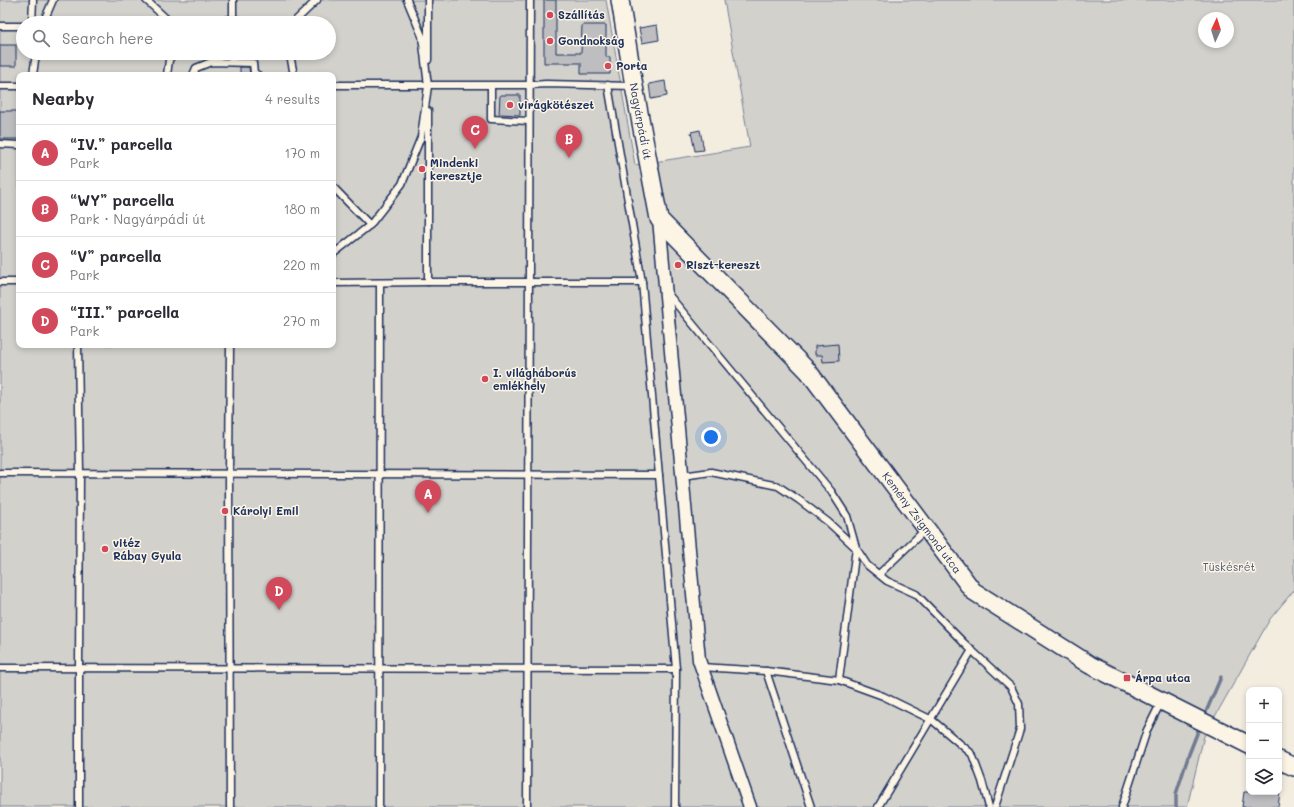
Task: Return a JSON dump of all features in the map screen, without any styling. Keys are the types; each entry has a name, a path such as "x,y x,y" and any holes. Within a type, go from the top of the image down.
{"street":[{"name":"Nagyárpádi út","path":"620,0 634,86 659,219"},
{"path":"659,219 699,660 750,807"},
{"name":"Kemény Zsigmond utca","path":"659,219 808,371 973,591 1090,665 1246,743"},
{"path":"1282,761 1294,767"}],"lane":[{"path":"32,0 32,16"},
{"path":"46,16 53,0"},
{"path":"146,0 163,16"},
{"path":"233,0 233,16"},
{"path":"300,16 317,0"},
{"path":"336,252 370,225 402,184 422,137 428,86 422,36 407,0"},
{"path":"428,0 428,282"},
{"path":"527,807 530,0"},
{"path":"0,26 16,26"},
{"path":"32,60 33,72"},
{"path":"33,72 35,60"},
{"path":"167,72 169,60"},
{"path":"291,60 293,72"},
{"path":"194,72 196,68 211,62 253,63 254,72"},
{"path":"336,85 530,86 546,84 634,86"},
{"path":"608,85 642,282 676,669 675,807"},
{"path":"0,86 16,86"},
{"path":"491,86 491,119 529,121"},
{"path":"0,144 16,145"},
{"path":"336,190 370,225"},
{"path":"0,282 16,282"},
{"path":"336,283 642,282"},
{"path":"379,807 378,669 380,283"},
{"path":"666,291 831,491 847,516 856,548 839,680"},
{"path":"78,348 80,473 79,807"},
{"path":"230,348 228,474 230,807"},
{"path":"682,476 711,472 778,486 828,522 856,548 867,565 887,581 916,594 1011,687 1019,704 1020,729 995,807"},
{"path":"0,473 659,474"},
{"path":"879,574 926,528"},
{"path":"878,807 972,650"},
{"path":"702,667 766,671 839,680 883,696 930,720 972,754 982,780 989,807"},
{"path":"0,668 676,669"},
{"path":"766,671 811,807"},
{"path":"1122,807 1147,730 1162,701"}],"green space":[{"name":"Tüskésrét","path":"0,0 606,0 635,165 750,147 724,0 1294,0 1294,590 1270,619 1204,736 1187,807 0,807"}],"building":[{"path":"544,0 556,0 556,53 581,53 582,25 606,25 606,57 610,57 610,74 581,74 581,63 544,63"},
{"path":"657,25 659,40 642,43 639,28"},
{"path":"0,45 16,45 16,66 0,66"},
{"path":"240,67 249,67 250,72 240,72"},
{"path":"665,81 667,96 651,99 649,84"},
{"name":"virágkötészet","path":"500,95 520,95 520,115 499,114"},
{"path":"0,111 16,111 16,139 0,139"},
{"path":"700,130 704,150 695,151 691,132"},
{"path":"838,344 839,361 823,362 822,355 815,355 815,346"},
{"path":"1244,792 1246,792 1246,795 1280,795 1278,807 1242,807"}],"waterway":[{"path":"1206,712 1221,677"},
{"path":"1176,807 1176,794 1198,731"}],"place":[{"name":"Szállítás","path":"550,15"},
{"name":"Gondnokság","path":"550,41"},
{"name":"Porta","path":"608,66"},
{"name":"virágkötészet","path":"510,105"},
{"name":"“V” parcella","path":"475,149"},
{"name":"“WY” parcella","path":"569,158"},
{"name":"Mindenki keresztje","path":"422,169"},
{"name":"Riszt-kereszt","path":"678,265"},
{"name":"I. világháborús emlékhely","path":"485,379"},
{"name":"Károlyi Emil","path":"225,511"},
{"name":"“IV.” parcella","path":"428,513"},
{"name":"vitéz Rábay Gyula","path":"105,549"},
{"name":"“III.” parcella","path":"279,610"},
{"name":"Árpa utca","path":"1127,678"}]}
